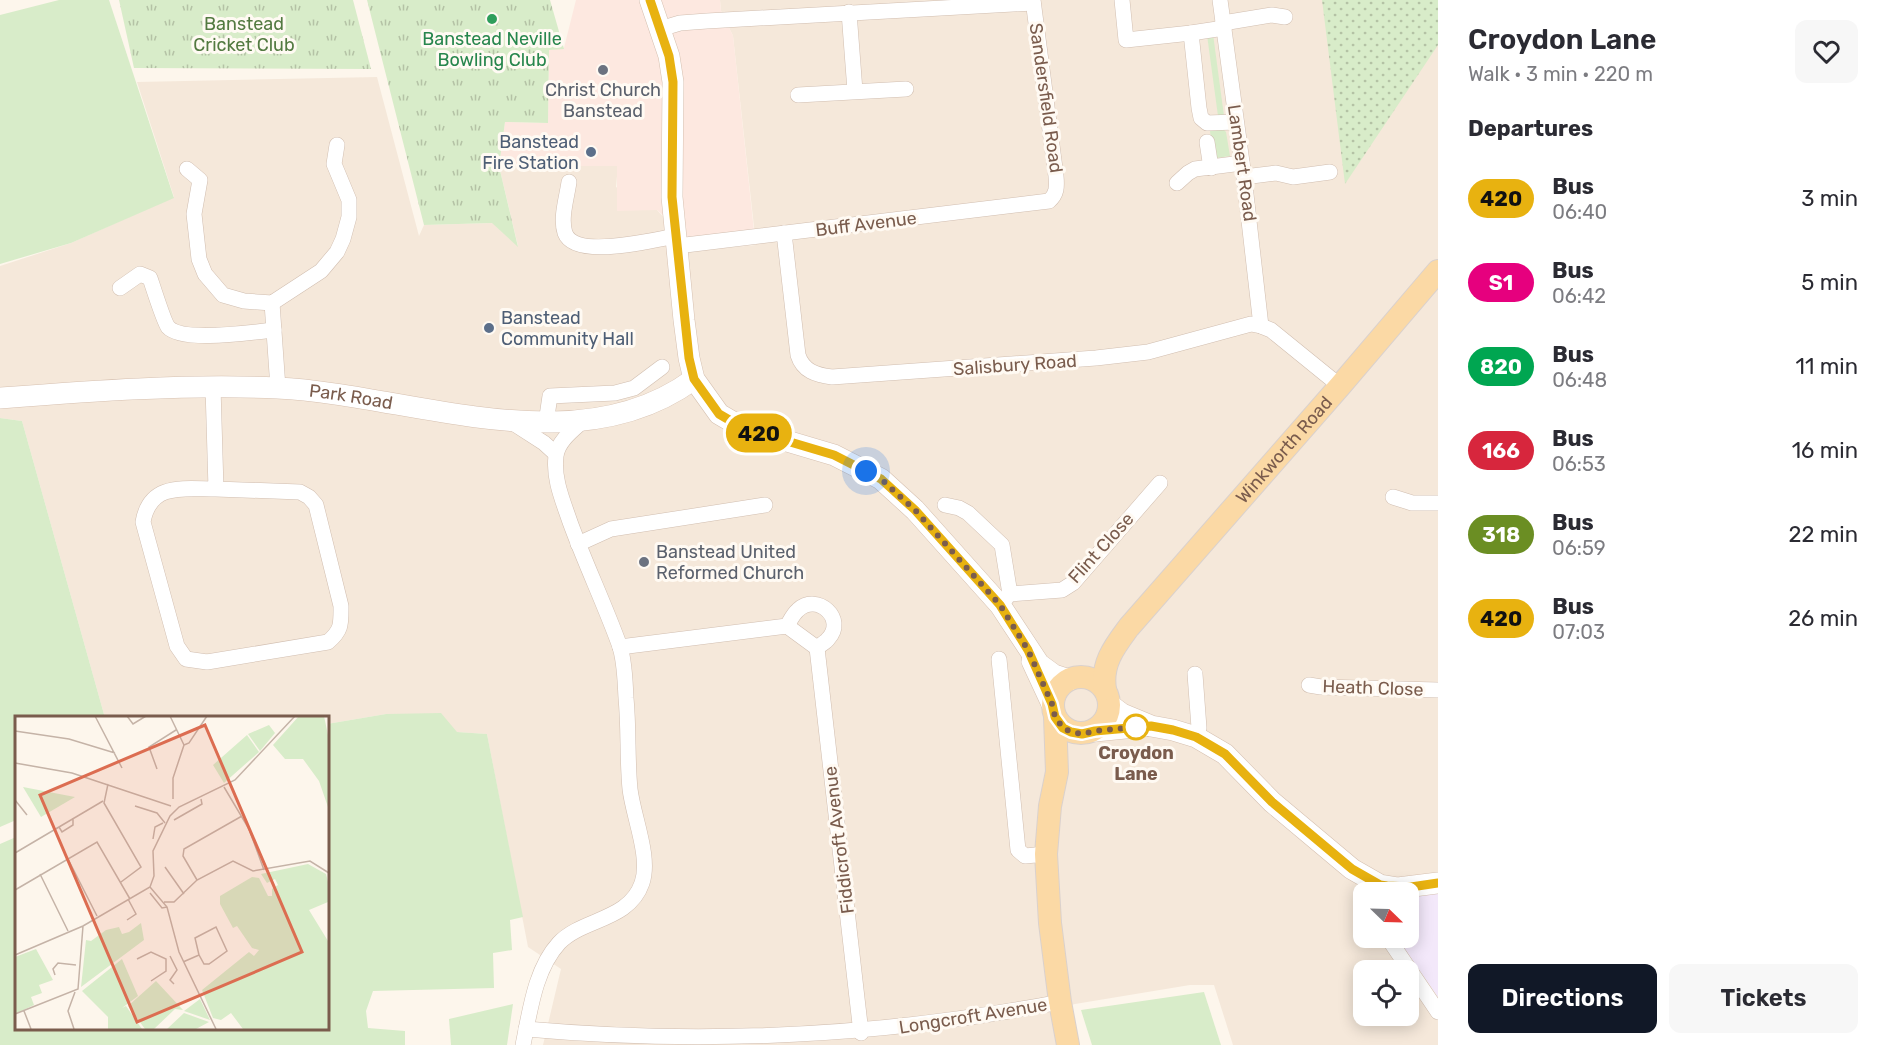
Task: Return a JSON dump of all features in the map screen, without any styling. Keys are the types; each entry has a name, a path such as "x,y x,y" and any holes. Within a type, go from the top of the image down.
{"main road":[{"path":"650,0 669,56 673,82 670,174 689,358 694,379 719,414 743,428 834,455 881,479 915,510 1005,600 1063,728 1071,732 1089,732 1151,726"},
{"name":"Winkworth Road","path":"1108,697 1106,666 1111,651 1129,627 1340,386 1438,270"},
{"name":"Park Road","path":"0,398 131,388 278,388 352,396 509,421 546,423 583,420 637,398 678,391 694,379"},
{"name":"Winkworth Road","path":"1073,678 1129,627"},
{"path":"1028,650 1045,670 1054,675 1094,680 1122,714 1151,726 1196,737 1225,754 1272,802 1369,882"},
{"path":"1057,772 1054,711 1057,689 1073,678"},
{"path":"1068,1045 1050,923 1046,854 1050,806 1057,772 1066,751 1103,723 1108,697"},
{"path":"1419,885 1438,883"}],"street":[{"path":"1122,0 1126,40 1191,33 1272,15 1285,17"},
{"name":"Lambert Road","path":"1220,0 1261,326"},
{"path":"660,29 680,23 1033,1"},
{"name":"Sandersfield Road","path":"1033,1 1056,177 1057,188 1054,196"},
{"path":"849,12 855,92"},
{"path":"1191,33 1202,118 1207,123 1214,124 1236,122"},
{"path":"798,95 906,89"},
{"path":"1207,142 1210,168"},
{"path":"187,169 200,180 194,214 199,259 205,274 223,295 244,301 272,303 321,271 337,252 343,239 349,217 349,200 334,164 337,145"},
{"path":"1177,183 1196,169 1243,170 1293,177 1330,172"},
{"name":"Buff Avenue","path":"569,182 564,219 565,232 569,239 577,244 609,247 783,234 1039,203 1049,201 1054,196"},
{"name":"Salisbury Road","path":"783,234 800,363 807,370 819,375 832,377 1096,358 1157,351 1251,324 1261,326"},
{"path":"120,288 140,274 146,275 150,278 154,288 165,324 171,330 184,334 207,336 274,330"},
{"path":"272,303 278,388"},
{"path":"1261,326 1271,330 1340,386"},
{"path":"546,423 550,396 615,393 637,398 662,367"},
{"path":"213,387 216,489"},
{"path":"523,1045 543,968 559,943 569,935 626,906 636,895 642,883 644,871 642,844 630,793 626,700 620,647 578,544 558,487 556,454 560,445 583,420"},
{"path":"509,421 544,443 556,454"},
{"name":"Flint Close","path":"1005,600 1062,590 1073,583 1121,517 1160,483"},
{"path":"176,489 216,489 300,492 309,496 316,505 341,606 338,633 328,642 207,662 186,659 177,646 143,522 145,512 156,496 176,489"},
{"path":"1393,497 1412,503 1438,503"},
{"path":"578,544 611,529 765,505"},
{"path":"945,505 968,513 1002,545 1005,556 1005,600"},
{"path":"620,647 787,626 817,648 829,639 834,629 834,616 825,607 815,604 806,605 797,610 787,626"},
{"name":"Fiddicroft Avenue","path":"817,648 861,1033"},
{"path":"999,659 1018,850 1025,856 1046,854"},
{"path":"1195,674 1199,728 1196,737"},
{"name":"Heath Close","path":"1309,685 1438,690"},
{"path":"1395,948 1438,1012"},
{"name":"Longcroft Avenue","path":"526,1029 641,1042 781,1040 861,1033 990,1016 1060,1002"}],"shaded area":[{"path":"576,0 720,0 721,11 733,36 754,231 689,238 657,210 617,211 617,166 499,166 505,122 548,123 549,50 564,48"},
{"path":"720,0 1438,0 1438,1045 1233,1045 1214,985 1190,985 1075,1004 1052,1010 1060,1045 543,1045 561,969 528,947 487,734 457,732 386,714 328,724 328,716 104,716 22,421 0,418 0,266 71,243 174,197 137,82 377,77 419,236 424,225 493,223 518,246 499,166 618,166 616,187 657,210 694,251 756,245 733,36 721,11"},
{"path":"1438,891 1438,997 1419,970 1419,960 1412,960 1404,948 1419,948 1419,894"}],"green space":[{"path":"59,0 109,0 174,198 71,243 0,264 0,15"},
{"name":"Banstead Cricket Club","path":"119,0 353,0 371,69 134,68"},
{"path":"367,0 550,0 564,49 549,50 548,123 505,122 499,166 518,247 492,223 424,225"},
{"path":"1322,0 1438,0 1438,45 1345,184"},
{"path":"1213,34 1224,116 1218,116 1207,35"},
{"path":"1223,129 1226,132 1230,156 1217,158 1213,156 1210,131"},
{"path":"0,418 22,421 104,716 15,716 15,820 0,827"},
{"path":"441,713 457,732 487,734 523,917 510,920 512,950 493,953 494,988 373,991 366,1011 368,1028 405,1031 405,1045 0,1045 0,844 15,837 15,1030 328,1030 328,724 386,714"},
{"path":"1204,992 1221,1045 1092,1045 1081,1010"},
{"path":"513,1004 507,1045 451,1045 449,1019"}],"bus line":[{"name":"420","path":"650,0 669,56 673,82 670,174 689,358 694,379 719,414 743,428 834,455 881,479 915,510 1000,605 1028,650 1038,677 1052,704 1055,717 1063,728 1082,734 1151,726 1196,737 1225,754 1272,802 1352,869 1380,885 1398,888 1438,883"}],"place":[{"name":"Banstead Neville Bowling Club","path":"492,19"},
{"name":"Christ Church Banstead","path":"603,70"},
{"name":"Banstead Fire Station","path":"591,152"},
{"name":"Banstead Community Hall","path":"489,328"},
{"name":"Banstead United Reformed Church","path":"644,562"},
{"name":"Croydon Lane","path":"1136,727"}],"route":[{"path":"866,471 881,479 915,510 1000,605 1028,650 1038,677 1052,704 1055,717 1063,728 1082,734 1136,727"}]}
